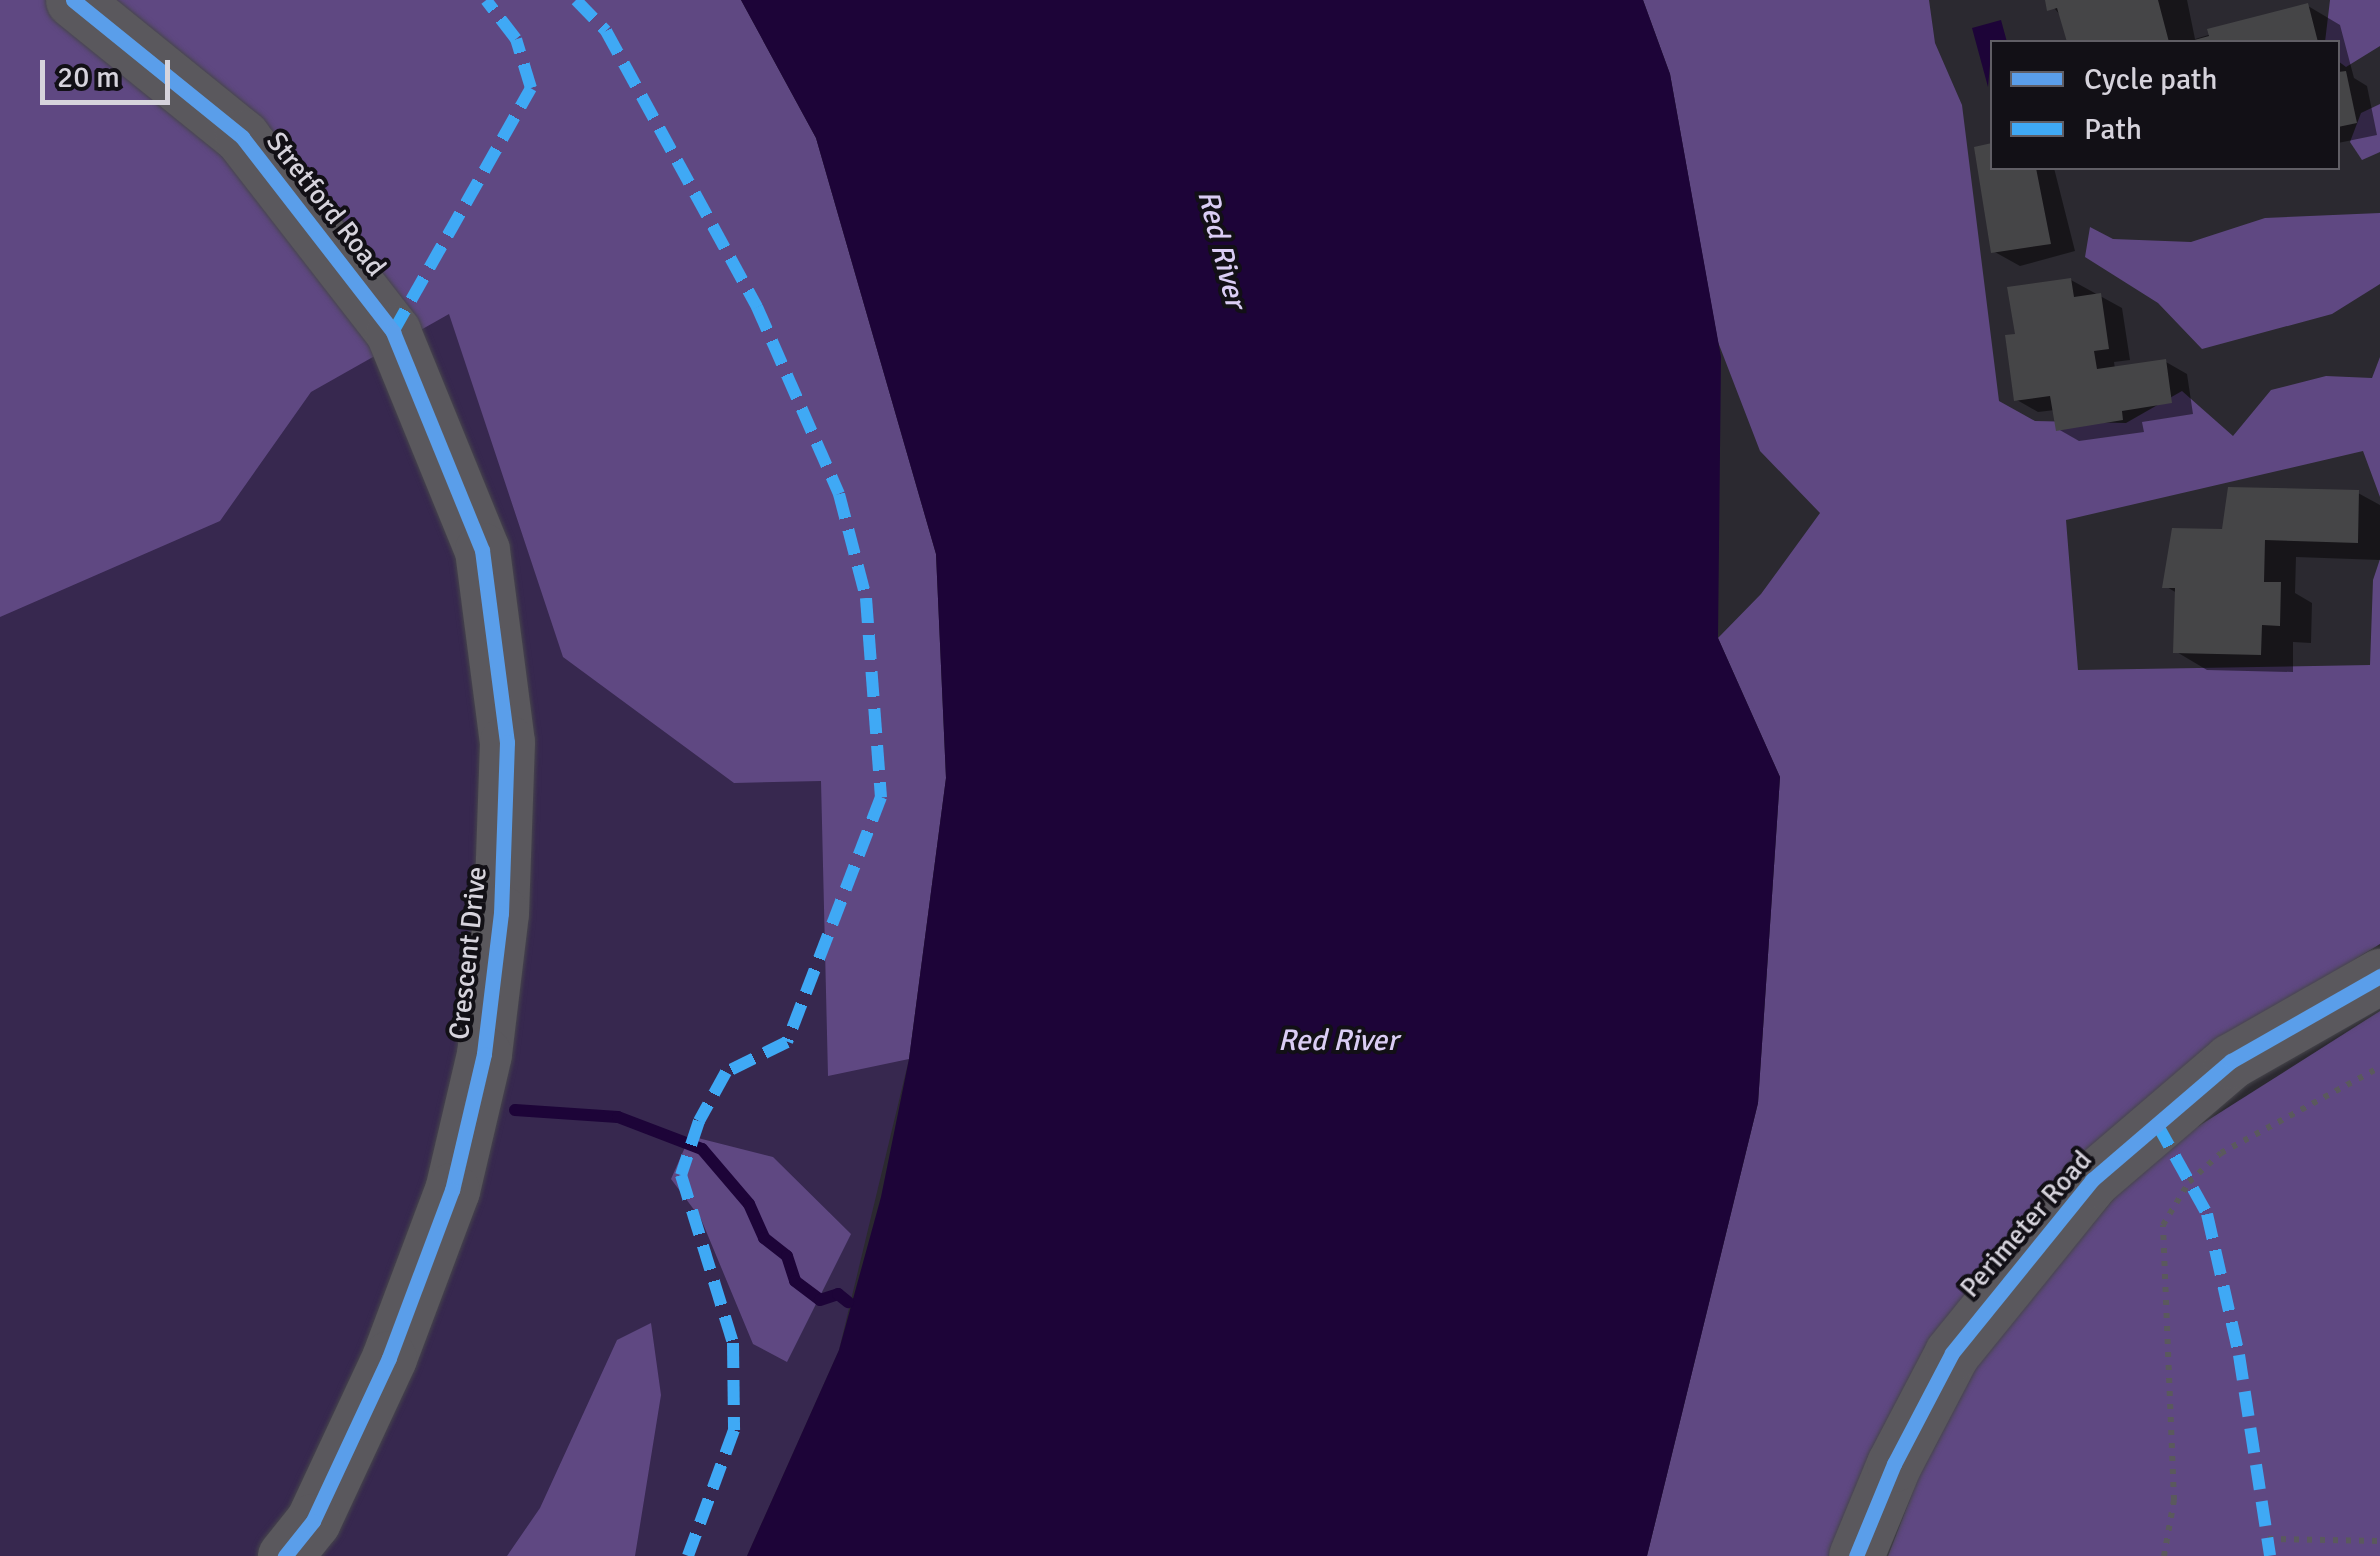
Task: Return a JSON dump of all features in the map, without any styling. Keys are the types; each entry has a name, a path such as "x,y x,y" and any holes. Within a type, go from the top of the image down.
{"street":[{"name":"Stretford Road","path":"73,0 242,137 393,332"},
{"name":"Crescent Drive","path":"284,1556 313,1521 382,1374 452,1190 484,1054 501,913 506,742 482,550 393,332"},
{"name":"Perimeter Road","path":"1856,1556 1894,1464 1952,1353 2092,1180 2230,1062 2380,976"}],"path":[{"path":"2164,1556 2174,1500 2163,1225 2189,1182 2221,1153 2380,1067"},
{"path":"2268,1539 2380,1541"}],"shaded area":[{"path":"0,0 741,0 909,1059 839,1350 747,1556 0,1556"},
{"path":"0,0 741,0 816,138 936,554 946,778 909,1059 828,1076 821,781 734,783 563,657 449,314 311,392 220,521 0,617"},
{"path":"1643,0 1929,0 1935,43 1962,105 1999,401 2035,421 2126,423 2182,391 2233,436 2271,390 2326,376 2372,378 2380,357 2380,497 2363,451 2066,520 2078,670 2370,665 2373,580 2380,559 2380,944 2208,1049 1831,1556 1647,1556 1758,1103 1780,777 1718,638 1761,594 1820,513 1760,451 1718,342 1670,74"},
{"path":"2330,0 2380,0 2380,46 2346,67 2340,62 2340,40 2325,40"},
{"path":"2380,104 2380,152 2362,160 2350,142 2361,113"},
{"path":"2380,213 2380,284 2332,314 2202,349 2158,303 2085,257 2090,227 2113,239 2191,242 2265,218"},
{"path":"2380,1011 2380,1556 1888,1556 1934,1437 1978,1363 2115,1197 2183,1136"},
{"path":"690,1136 773,1157 851,1234 787,1362 753,1344 701,1219 671,1179"},
{"path":"651,1323 661,1395 635,1556 507,1556 540,1508 617,1340"}],"water":[{"name":"Red River","path":"741,0 1643,0 1670,74 1721,357 1718,638 1780,777 1758,1103 1647,1556 747,1556 839,1350 881,1197 909,1059 946,778 936,554 816,138"},
{"path":"2001,20 2006,40 1990,40 1988,87 1972,28"}],"building":[{"path":"2045,0 2158,0 2168,40 2066,40 2057,8 2047,11"},
{"path":"2308,3 2317,40 2194,40 2209,36 2207,29"},
{"path":"2346,71 2357,123 2340,127 2340,72"},
{"path":"1990,143 1990,170 2036,170 2051,244 1991,253 1974,147"},
{"path":"2071,278 2074,297 2101,293 2109,349 2094,351 2097,369 2166,359 2172,403 2122,411 2123,420 2056,431 2050,396 2014,401 2005,335 2015,334 2007,287"},
{"path":"2228,487 2359,490 2358,543 2265,540 2264,582 2281,582 2280,626 2262,625 2261,655 2173,653 2175,588 2162,588 2172,528 2222,529"}],"waterway":[{"path":"515,1110 618,1117 702,1149 749,1204 764,1238 787,1256 795,1281 820,1300 838,1294 848,1302"}],"marked path":[{"path":"393,332 531,88 516,39 486,0"},
{"path":"576,0 606,31 757,307 839,494 866,598 881,797 787,1042 726,1072 699,1121 681,1175 733,1343 734,1430 688,1556"},
{"path":"2157,1124 2207,1214 2239,1355 2270,1556"}],"cycle path":[{"path":"73,0 242,137 393,332 482,550 507,742 501,913 484,1054 452,1190 389,1358 313,1521 285,1556"},
{"path":"1856,1556 1894,1464 1952,1353 2092,1180 2231,1061 2380,976"}]}
